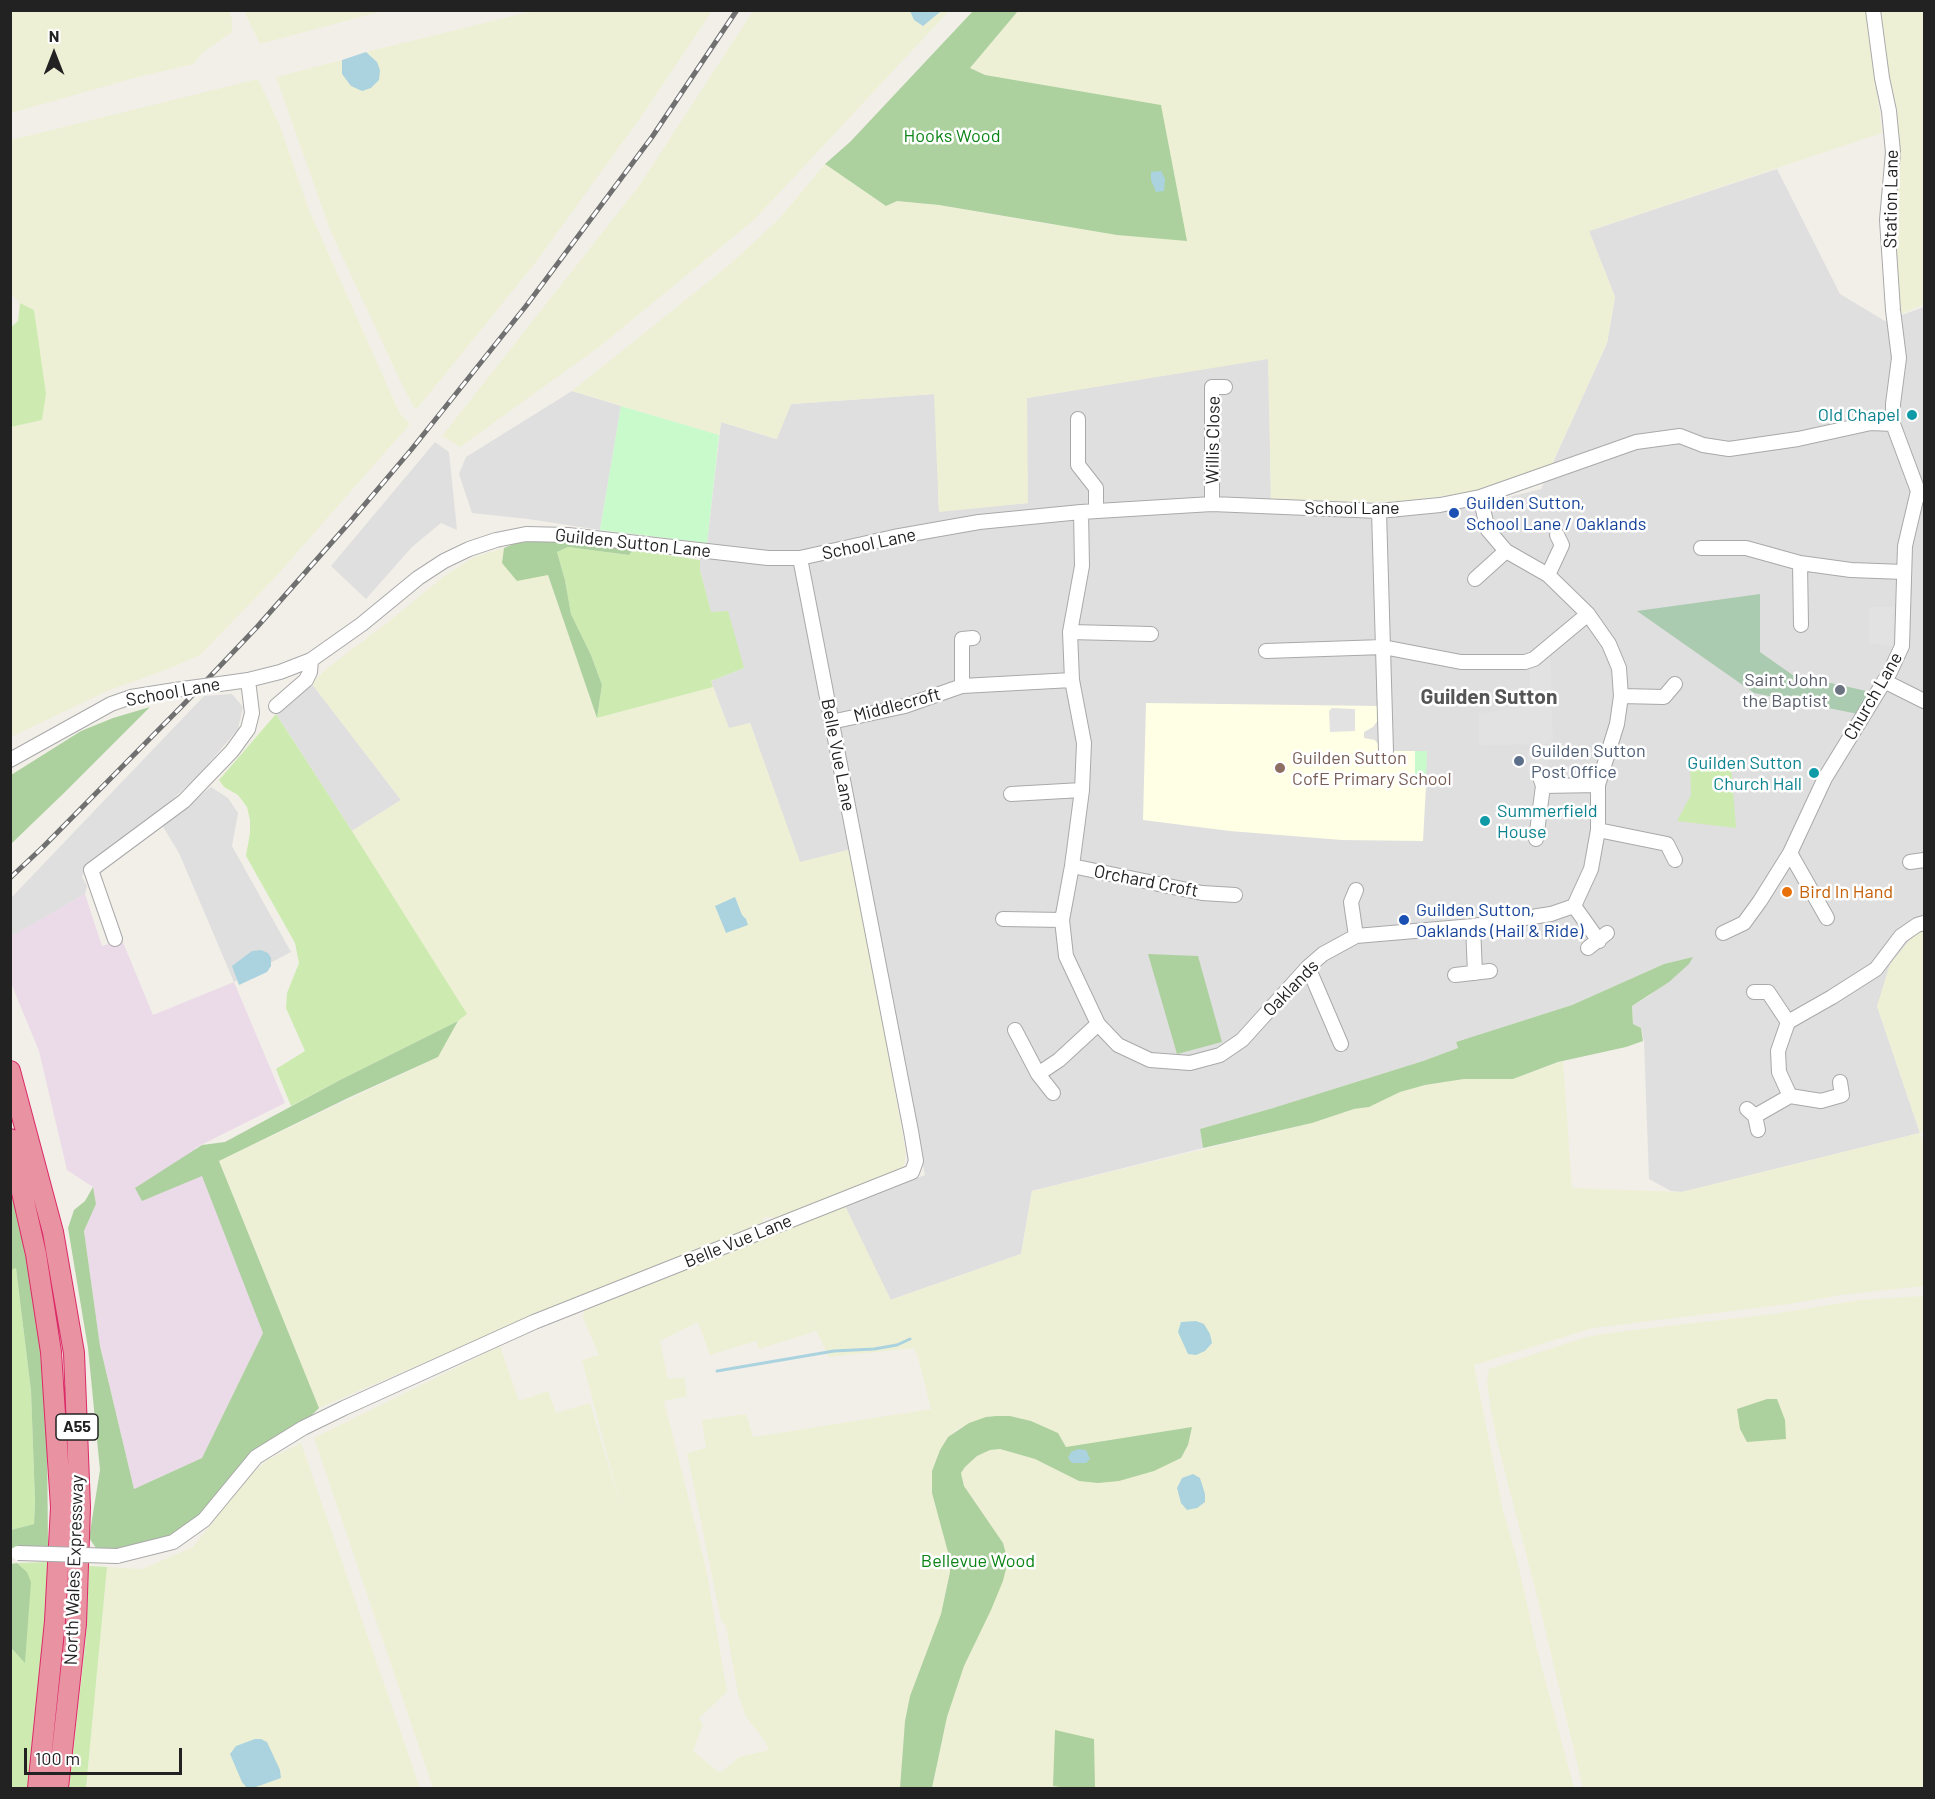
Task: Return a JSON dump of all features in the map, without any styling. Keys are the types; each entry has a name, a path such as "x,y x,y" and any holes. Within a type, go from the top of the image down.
{"highway":[{"name":"North Wales Expressway","path":"10,1071 53,1232 74,1353 80,1507 76,1624 58,1788"},
{"name":"North Wales Expressway","path":"10,1139 36,1254 51,1352 61,1507 55,1621 38,1788"}],"street":[{"name":"Station Lane","path":"1873,10 1893,152 1887,220 1893,310 1899,358 1893,404 1893,424"},
{"name":"Willis Close","path":"1212,504 1212,387 1225,387"},
{"path":"1078,419 1084,445 1078,465 1096,488 1096,511"},
{"name":"School Lane","path":"800,558 894,537 979,522 1081,512 1212,504 1379,511 1440,505 1480,497 1636,442 1680,436 1703,445 1730,449 1798,439 1871,423 1893,424"},
{"path":"1893,424 1921,493"},
{"name":"Church Lane","path":"1723,933 1744,923 1790,853 1825,778 1884,681 1902,646 1907,535 1921,493"},
{"path":"1480,497 1488,530 1506,551 1548,575 1588,614 1610,644 1619,668 1622,696 1617,724 1598,785 1598,830 1591,869 1574,906 1598,940"},
{"path":"1379,511 1386,751"},
{"name":"Oaklands","path":"1081,512 1082,566 1070,632 1072,680 1084,743 1082,790 1062,920 1066,957 1098,1024 1118,1045 1150,1060 1190,1063 1220,1055 1242,1040 1308,967 1323,954 1356,936 1473,926 1551,914 1574,906"},
{"name":"Guilden Sutton Lane","path":"469,549 496,540 526,534 568,535 768,558 800,558"},
{"path":"1548,575 1564,541"},
{"path":"1701,548 1746,548 1800,562 1851,570 1904,572"},
{"name":"School Lane","path":"10,760 111,704 131,697 248,680 280,672 311,660 362,624 418,578 469,549"},
{"path":"1478,572 1506,551"},
{"name":"Belle Vue Lane","path":"14,1554 117,1556 173,1542 204,1520 256,1457 303,1428 534,1323 912,1172 916,1161 911,1131 800,558"},
{"path":"1800,562 1801,625"},
{"path":"1266,651 1383,647 1461,662 1525,662 1534,659 1588,614"},
{"path":"1070,632 1151,634"},
{"name":"Middlecroft","path":"962,686 962,639 973,638"},
{"path":"276,706 306,680 310,672 311,660"},
{"path":"115,939 91,870 184,801 232,752 248,729 252,713 248,680"},
{"name":"Middlecroft","path":"831,722 904,706 962,686 1072,680"},
{"path":"1884,681 1924,701"},
{"path":"1622,696 1666,702 1675,684"},
{"path":"1536,839 1541,780 1598,785"},
{"path":"1020,794 1082,790"},
{"path":"1598,830 1667,844 1675,860"},
{"path":"1790,853 1827,918"},
{"path":"1910,862 1924,860"},
{"name":"Orchard Croft","path":"1072,866 1202,893 1220,887 1236,895"},
{"path":"1351,898 1356,936"},
{"path":"1012,915 1062,920"},
{"path":"1790,1096 1779,1072 1778,1052 1788,1022 1876,969 1901,936 1924,923"},
{"path":"1473,926 1475,973"},
{"path":"1308,967 1341,1044"},
{"path":"1455,975 1490,971"},
{"path":"1766,988 1788,1022"},
{"path":"1038,1074 1059,1060 1098,1024"},
{"path":"1015,1030 1038,1074 1053,1093"},
{"path":"1758,1130 1751,1112 1790,1096 1821,1101 1846,1092"}],"shaded area":[{"path":"11,10 229,11 232,19 232,32 202,53 194,64 138,77 11,113"},
{"path":"244,11 383,11 260,44"},
{"path":"533,11 712,11 643,114 536,262 416,410 330,230 276,77 342,60 342,74 377,62 366,52"},
{"path":"753,11 910,11 914,20 923,26 940,11 949,11 754,220 599,347 460,447 442,436 639,186"},
{"path":"1018,11 1868,11 1882,133 1589,231 1615,297 1607,343 1552,464 1482,491 1405,501 1271,499 1268,359 1027,398 1028,503 939,512 934,394 791,404 777,439 721,422 719,435 572,391 729,265 778,220 825,164 886,206 897,201 939,205 1053,225 985,75 970,68"},
{"path":"1878,11 1924,11 1924,304 1899,315 1895,227 1899,156 1879,35"},
{"path":"258,79 280,126 309,210 400,414 410,424 272,581 200,655 107,691 11,737 11,427 42,420 34,310 20,303 11,294 11,140"},
{"path":"1777,169 1840,294 1885,321 1924,307 1924,930 1877,1006 1920,1133 1682,1192 1671,1191 1649,1179 1644,1041 1641,1028 1633,1024 1632,1006 1650,995 1692,958 1664,964 1572,1005 1456,1042 1458,1048 1423,1061 1200,1129 1203,1148 1032,1191 1021,1254 890,1300 845,1206 925,1175 862,846 800,863 750,723 729,729 711,681 744,668 711,613 700,570 700,560 707,543 721,422 776,439 791,404 935,394 939,511 1027,503 1027,398 1269,358 1271,510 1387,518 1469,507 1541,489 1607,343 1615,297 1589,231"},
{"path":"572,391 621,406 600,530 472,513 459,474 466,457"},
{"path":"435,442 449,452 457,530 441,523 412,547 366,599 331,566"},
{"path":"504,548 502,563 548,575 597,718 713,687 729,728 750,723 800,862 848,850 855,873 906,1153 904,1166 891,1174 784,1218 765,1217 760,1226 547,1310 319,1408 219,1161 438,1057 458,1021 466,1014 352,831 401,800 312,684 326,669 443,577 474,557"},
{"path":"1760,594 1760,652 1794,676 1871,692 1858,714 1754,693 1637,611"},
{"path":"1869,607 1894,607 1893,647 1869,643"},
{"path":"1550,651 1553,744 1479,745 1479,713 1524,708 1530,700 1530,667"},
{"path":"312,684 401,800 352,831 276,714"},
{"path":"232,694 243,707 238,729 198,776 166,805 87,864 82,877 87,886 85,894 11,937 10,899 204,696"},
{"name":"Guilden Sutton CofE Primary School","path":"1146,703 1379,706 1379,719 1373,727 1364,732 1364,738 1375,740 1383,751 1415,751 1415,785 1426,785 1423,841 1342,840 1230,831 1143,820"},
{"path":"1332,708 1355,709 1355,731 1330,732 1329,711"},
{"path":"1548,749 1547,774 1528,774 1527,750"},
{"path":"211,787 228,798 238,813 232,846 291,952 234,982 179,853 162,825"},
{"path":"85,894 102,946 122,940 153,1015 234,982 285,1103 195,1148 263,1333 202,1458 134,1489 100,1346 84,1231 96,1204 93,1187 67,1170 39,1051 11,983 10,937"},
{"path":"1924,930 1924,1130 1920,1133 1877,1006 1890,964 1917,931"},
{"path":"1563,1061 1572,1188 1682,1192 1920,1133 1924,1149 1924,1286 1593,1328 1474,1365 1503,1510 1574,1788 932,1788 947,1717 964,1666 1003,1581 1003,1543 964,1486 961,1473 965,1467 977,1456 990,1450 1000,1449 1035,1459 1079,1481 1185,1452 1192,1427 1066,1447 1058,1433 1031,1421 1010,1416 996,1416 986,1417 958,1429 948,1437 940,1450 932,1493 949,1556 950,1571 941,1614 910,1696 905,1721 900,1788 433,1788 314,1438 500,1346 519,1401 548,1391 556,1413 590,1403 622,1511 582,1360 599,1355 583,1318 584,1311 845,1206 891,1300 1021,1254 1032,1191 1312,1123 1354,1109 1369,1107 1400,1092 1425,1085 1464,1079 1513,1079","holes":["803,1304 829,1357 914,1348 931,1409 753,1437 746,1414 702,1420 706,1448 687,1453 721,1620 726,1626 738,1694 746,1717 765,1741 769,1750 739,1757 720,1773 693,1751 703,1725 699,1718 727,1692 706,1568 664,1401 687,1396 684,1377 668,1379 660,1341 698,1322 710,1355 756,1341 759,1349 816,1331"]},
{"path":"1924,1296 1924,1788 1583,1788 1498,1445 1487,1383 1489,1369 1586,1337 1772,1314 1861,1300"},
{"path":"301,1443 420,1788 86,1788 107,1567 142,1569 193,1547 247,1479 267,1460"}],"green space":[{"name":"Hooks Wood","path":"973,11 1018,11 970,68 985,75 1161,105 1187,241 1117,235 939,205 897,201 886,206 825,164 850,142"},
{"path":"20,303 34,310 46,394 42,420 11,427 11,327 18,321"},
{"path":"621,406 719,435 707,543 600,530"},
{"path":"547,540 633,550 629,555 568,547 557,552 571,614 591,655 602,685 597,718 548,575 517,581 502,563 504,548 516,543"},
{"path":"568,547 629,555 633,550 700,560 700,570 711,612 728,611 744,668 711,681 713,687 597,718 602,685 591,655 571,614 557,552"},
{"path":"150,707 11,844 11,775 81,731"},
{"path":"276,714 467,1014 458,1021 291,1106 276,1069 305,1051 286,1008 287,993 299,963 295,943 246,856 250,833 247,807 238,795 224,787 219,780"},
{"path":"1415,751 1427,751 1426,785 1415,785"},
{"path":"1690,764 1731,764 1736,828 1677,821 1691,795"},
{"path":"1148,954 1198,956 1222,1042 1177,1054"},
{"path":"1693,957 1689,964 1669,982 1632,1006 1633,1024 1641,1028 1643,1041 1558,1062 1513,1079 1464,1079 1425,1085 1400,1092 1369,1107 1354,1109 1312,1123 1203,1148 1200,1129 1423,1061 1458,1048 1456,1042 1572,1005 1664,964"},
{"path":"458,1021 438,1057 219,1161 319,1408 301,1426 252,1456 200,1517 172,1538 120,1549 96,1548 89,1538 100,1470 88,1348 68,1228 74,1210 85,1201 93,1187 96,1204 84,1231 100,1346 134,1489 202,1458 263,1333 202,1176 142,1201 135,1188 202,1145 225,1142 340,1080"},
{"path":"11,1177 37,1314 47,1436 48,1546 11,1548 11,1530 34,1524 35,1502 31,1391 16,1268 11,1270"},
{"path":"16,1268 31,1391 35,1502 34,1524 11,1530 10,1270"},
{"path":"1767,1399 1777,1399 1785,1420 1786,1439 1747,1442 1740,1429 1737,1409"},
{"name":"Bellevue Wood","path":"996,1416 1010,1416 1031,1421 1058,1433 1066,1447 1192,1427 1188,1445 1181,1458 1154,1471 1119,1481 1098,1483 1079,1481 1035,1459 1000,1449 990,1450 977,1456 965,1467 961,1473 964,1486 1003,1543 1008,1561 1003,1581 991,1610 964,1666 947,1717 932,1788 900,1788 905,1721 910,1696 941,1614 950,1572 949,1556 932,1493 932,1471 948,1437 969,1423"},
{"path":"51,1562 28,1788 11,1788 10,1648 25,1662 27,1572 17,1563"},
{"path":"17,1563 27,1572 31,1582 25,1663 11,1648 11,1564"},
{"path":"89,1566 107,1567 86,1788 69,1788 86,1638"},
{"path":"1055,1730 1094,1739 1095,1788 1053,1786"}],"water":[{"path":"910,11 940,12 923,26 914,20"},
{"path":"366,52 377,62 380,70 379,80 371,88 362,91 351,86 342,74 342,60"},
{"path":"1161,171 1165,179 1164,191 1156,192 1151,180 1151,172"},
{"path":"735,897 748,925 726,933 715,906"},
{"path":"261,950 268,953 271,966 267,972 239,985 232,966 252,951"},
{"path":"1196,1321 1204,1324 1212,1343 1205,1351 1196,1355 1188,1354 1178,1332 1181,1322"},
{"path":"1078,1449 1086,1450 1090,1459 1086,1463 1072,1463 1068,1458 1071,1452"},
{"path":"1193,1474 1200,1478 1205,1502 1197,1508 1187,1510 1181,1503 1177,1488 1182,1478"},
{"path":"255,1739 267,1742 280,1770 281,1778 247,1788 230,1754 236,1746"}],"waterway":[{"path":"717,1371 834,1351 874,1349 897,1345 910,1339"}],"railway":[{"path":"10,878 183,705 257,627 411,450 526,306 652,137 737,10"}],"place":[{"name":"Old Chapel","path":"1912,415"},
{"name":"Guilden Sutton, School Lane / Oaklands","path":"1454,513"},
{"name":"Saint John the Baptist","path":"1840,690"},
{"name":"Guilden Sutton Post Office","path":"1519,761"},
{"name":"Guilden Sutton CofE Primary School","path":"1280,768"},
{"name":"Guilden Sutton Church Hall","path":"1814,773"},
{"name":"Summerfield House","path":"1485,821"},
{"name":"Bird In Hand","path":"1787,892"},
{"name":"Guilden Sutton, Oaklands (Hail & Ride)","path":"1404,920"}],"district":[{"name":"Guilden Sutton","path":"1489,697"}]}
